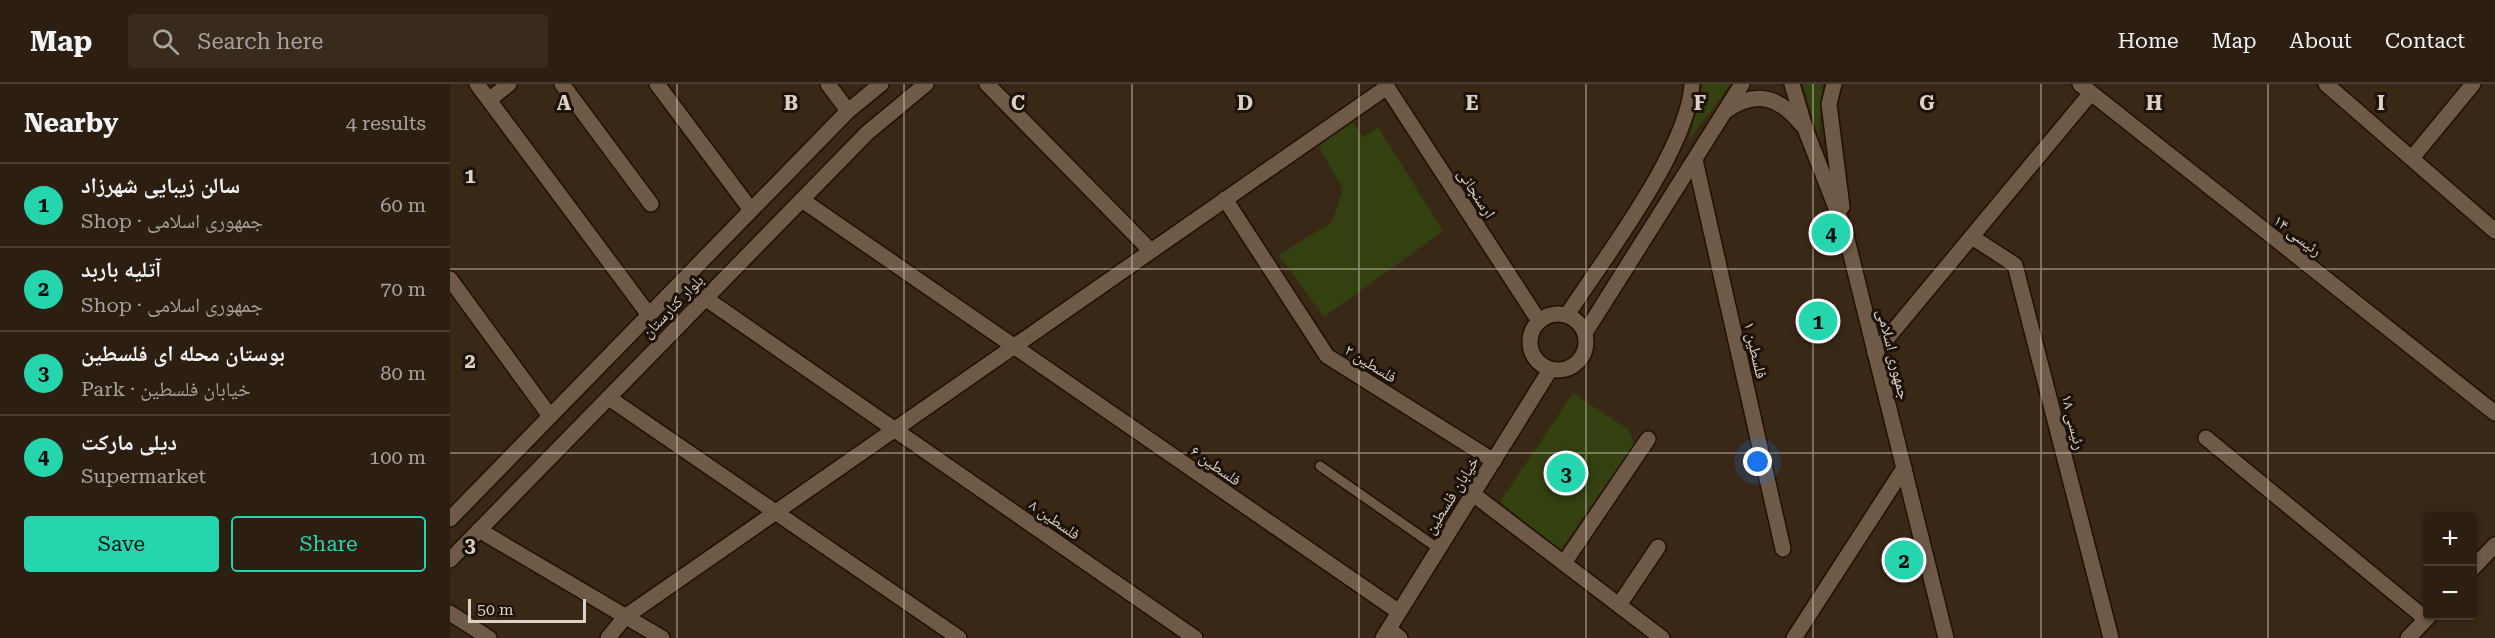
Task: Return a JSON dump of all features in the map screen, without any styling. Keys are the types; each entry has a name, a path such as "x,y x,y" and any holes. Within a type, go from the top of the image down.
{"street":[{"path":"477,84 649,315"},
{"path":"489,100 509,84"},
{"path":"562,84 651,204"},
{"path":"657,84 751,210"},
{"path":"828,84 848,111"},
{"name":"بلوار کنارستان","path":"450,518 848,111 881,84"},
{"name":"بلوار کنارستان","path":"450,560 867,133 926,84"},
{"path":"987,84 1151,250"},
{"path":"1567,315 1647,194 1671,151 1691,99 1692,84"},
{"path":"1585,333 1742,84"},
{"name":"جمهوری اسلامی","path":"1792,84 1806,131 1845,231 1946,638"},
{"path":"1834,84 1829,104 1845,231"},
{"path":"2326,84 2495,231"},
{"path":"2412,158 2473,84"},
{"path":"608,638 625,617 1386,85"},
{"name":"ارسنجانی","path":"1386,85 1539,321"},
{"path":"1875,353 1972,237 2085,89"},
{"name":"رئیسی ۱۴","path":"2085,89 2495,413"},
{"path":"1722,113 1740,101 1764,97 1786,108 1806,131"},
{"name":"فلسطین ۱","path":"1695,160 1783,549"},
{"name":"فلسطین ۲","path":"1225,199 1327,356 1494,461"},
{"name":"فلسطین ۶","path":"802,200 1399,612"},
{"name":"رئیسی ۱۸","path":"1972,237 2015,265 2111,638"},
{"path":"450,279 550,416"},
{"name":"فلسطین ۸","path":"705,298 1195,638"},
{"path":"1567,315 1575,319 1585,333 1587,345 1583,357 1574,366 1563,371 1550,370 1540,365 1532,355 1529,343 1532,331 1539,321 1547,316 1567,315"},
{"name":"خیابان فلسطین","path":"1390,635 1399,612 1550,370"},
{"path":"609,398 959,638"},
{"path":"2206,438 2423,614"},
{"path":"1564,563 1648,439"},
{"path":"1794,638 1904,468"},
{"path":"1473,494 1662,638"},
{"path":"479,530 662,638"},
{"path":"2475,566 2495,545"},
{"path":"1618,604 1658,547"},
{"path":"450,613 489,638"},
{"path":"2408,638 2424,620"}],"lane":[{"path":"1320,466 1439,549"}],"green space":[{"path":"1703,84 1731,84 1689,140"},
{"path":"1803,84 1822,84 1819,139"},
{"path":"1351,120 1363,137 1378,127 1443,231 1324,317 1279,255 1332,222 1343,189 1318,145"},
{"path":"1573,393 1629,430 1634,445 1560,551 1500,502"}],"place":[{"name":"دیلی مارکت","path":"1831,233"},
{"name":"سالن زیبایی شهرزاد","path":"1818,321"},
{"name":"بوستان محله ای فلسطین","path":"1566,473"},
{"name":"آتلیه باربد","path":"1904,560"}]}
